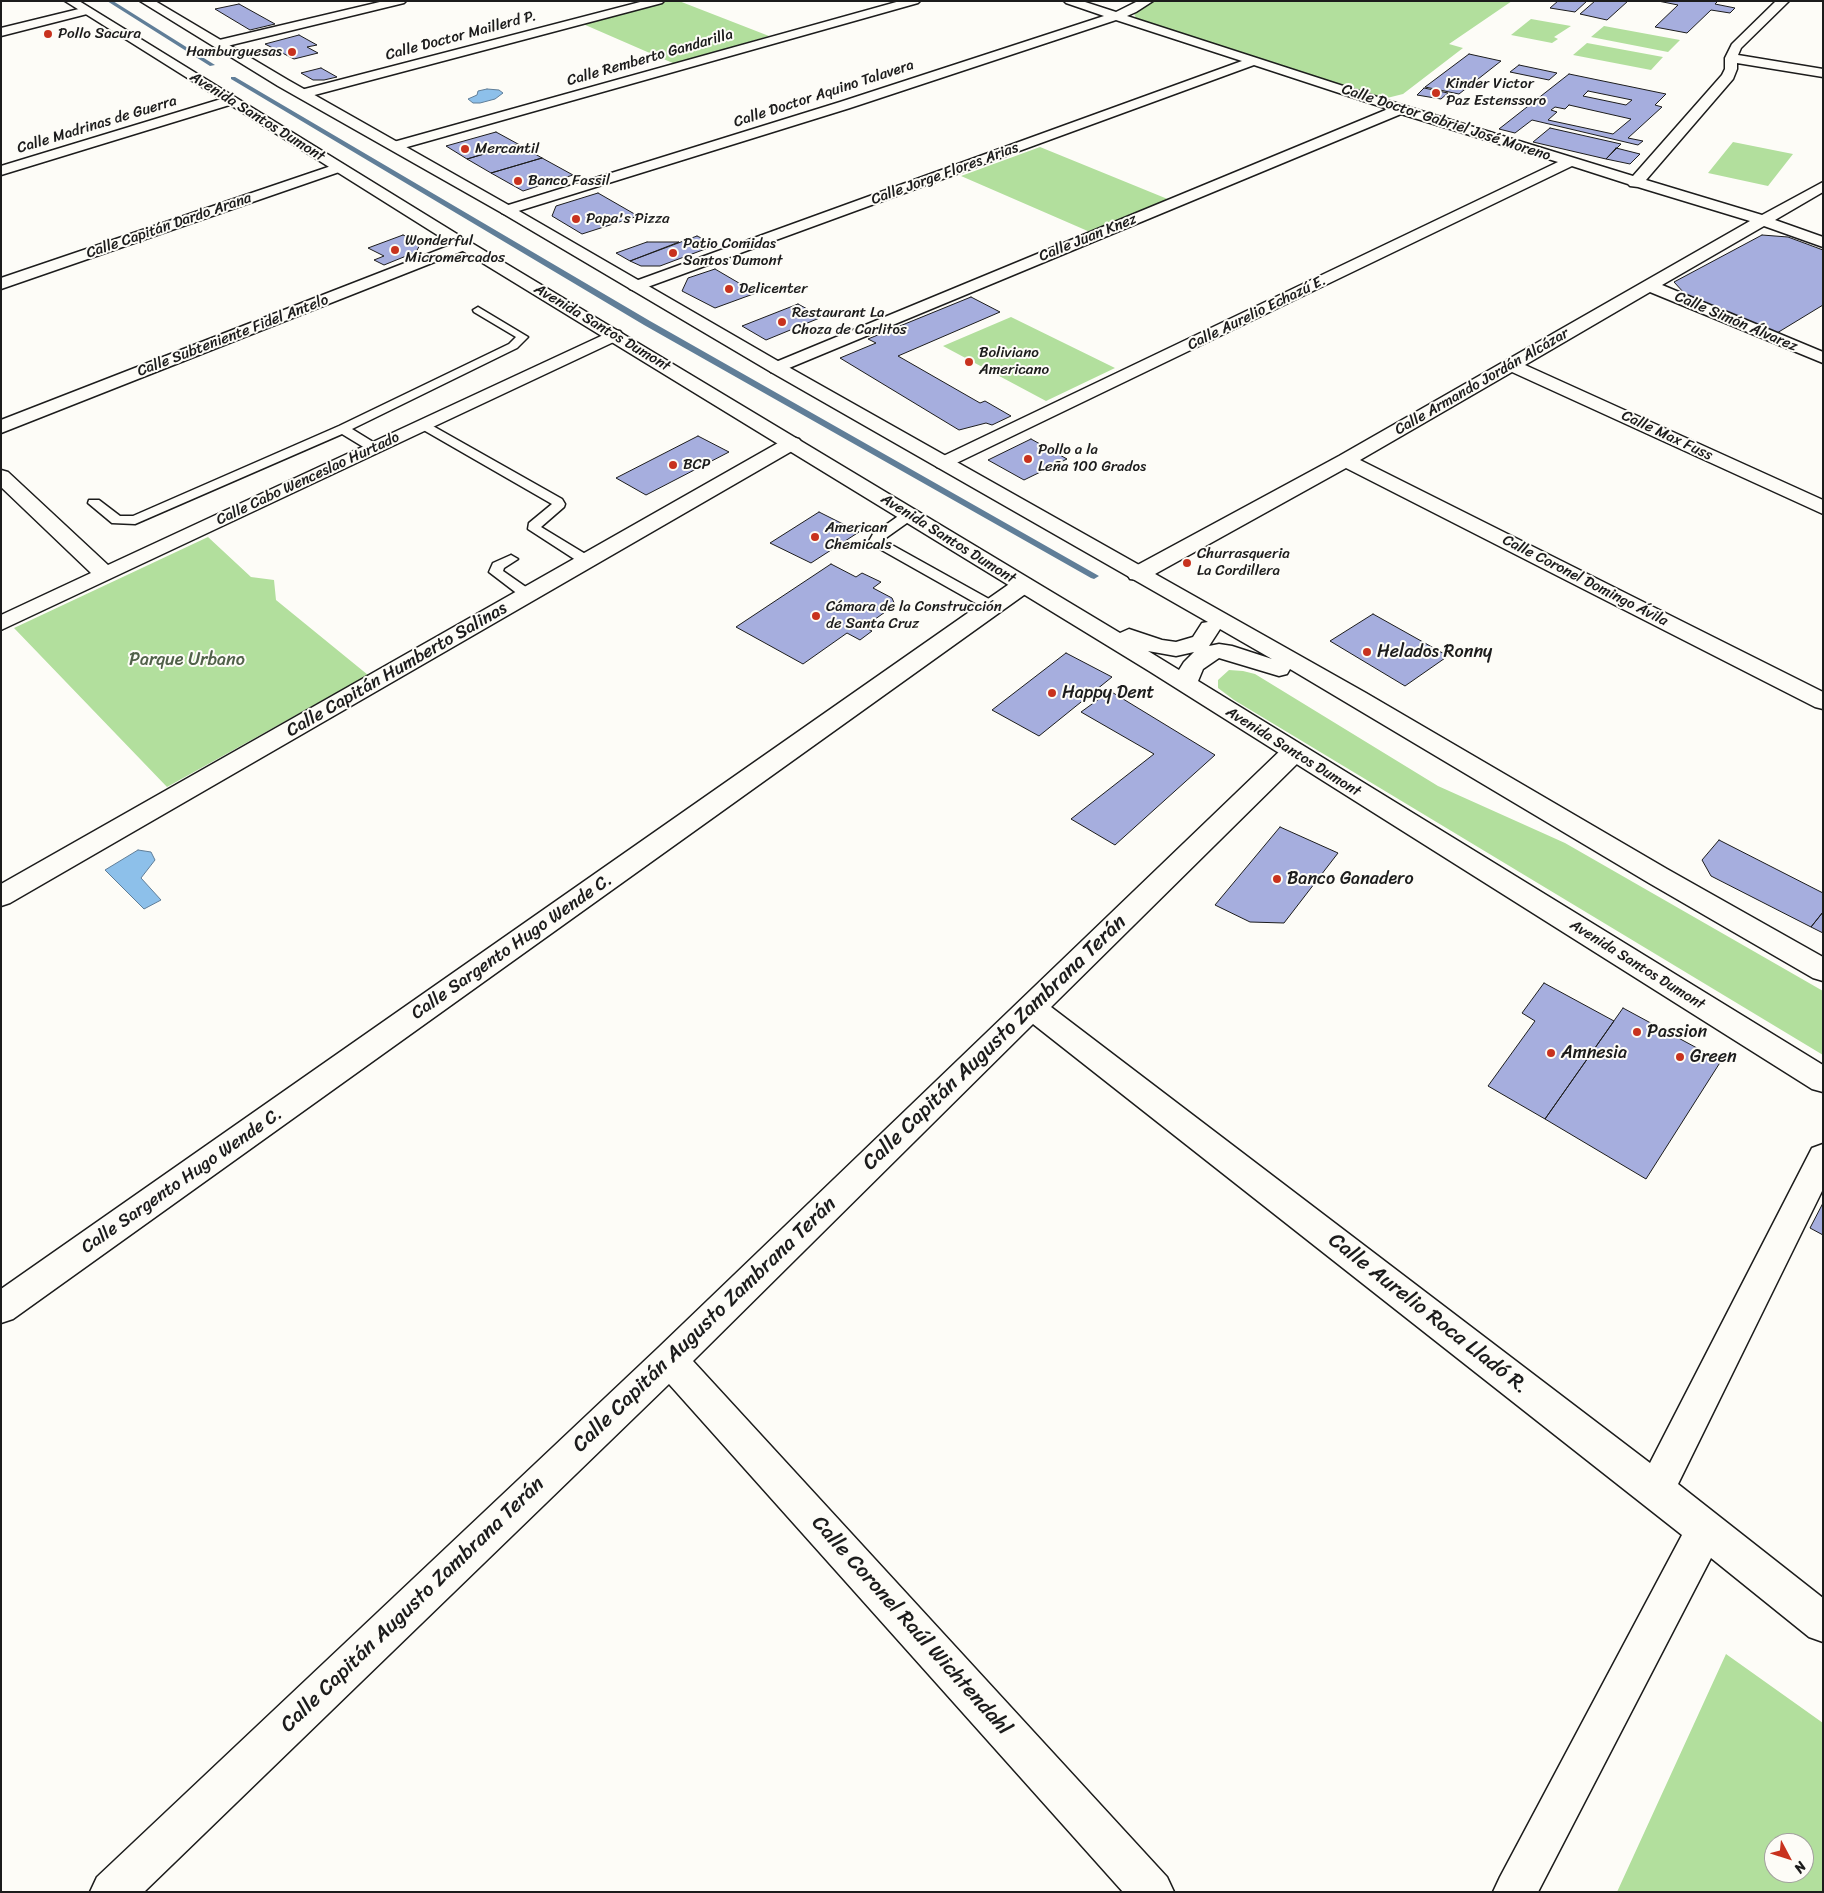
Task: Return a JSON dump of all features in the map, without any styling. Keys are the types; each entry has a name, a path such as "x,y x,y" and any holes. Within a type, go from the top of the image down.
{"street":[{"name":"Avenida Santos Dumont","path":"71,1 202,81 337,168 1066,610 1823,1080"},
{"path":"219,44 400,1"},
{"name":"Calle Doctor Maillerd P.","path":"302,94 658,1"},
{"name":"Calle Remberto Gandarilla","path":"395,146 914,1"},
{"name":"Calle Doctor Gabriel José Moreno","path":"1070,1 1400,109 1762,220 1823,242"},
{"name":"Calle Doctor Aquino Talavera","path":"507,210 835,108 1116,16 1132,10 1147,1"},
{"path":"1635,182 1728,76 1731,69 1731,58 1736,47 1783,1"},
{"path":"149,2 219,44 238,66 283,83 395,146 776,368 1358,698 1658,876 1823,970"},
{"path":"1,32 86,11"},
{"path":"162,57 189,68 214,72 202,81"},
{"path":"1731,58 1823,73"},
{"name":"Calle Jorge Flores Arias","path":"636,286 1254,61"},
{"name":"Calle Madrinas de Guerra","path":"1,171 231,100"},
{"name":"Calle Juan Knez","path":"776,368 1400,109"},
{"path":"1,153 18,166"},
{"name":"Calle Aurelio Echazú E.","path":"944,463 1569,162"},
{"name":"Calle Capitán Dardo Arana","path":"1,284 337,168"},
{"name":"Calle Armando Jordán Alcázar","path":"1138,574 1346,460 1823,186"},
{"name":"Calle Subteniente Fidel Antelo","path":"1,428 464,245"},
{"name":"Calle Simón Álvarez","path":"1649,286 1823,358"},
{"name":"Calle Cabo Wenceslao Hurtado","path":"1,623 614,335"},
{"name":"Calle Max Fuss","path":"1511,365 1823,508"},
{"name":"Calle Capitán Humberto Salinas","path":"1,896 792,443"},
{"name":"Calle Coronel Domingo Ávila","path":"1346,460 1823,702"},
{"path":"1,476 105,574"},
{"name":"Calle Sargento Hugo Wende C.","path":"1,1308 1023,585"},
{"path":"1066,610 1159,648 1176,649 1200,642 1210,630 1214,617"},
{"path":"1185,684 1198,660 1207,654 1219,651 1232,652 1358,698"},
{"name":"Calle Capitán Augusto Zambrana Terán","path":"112,1892 670,1360 1294,753"},
{"name":"Calle Aurelio Roca Lladó R.","path":"1031,1007 1656,1490 1823,1623"},
{"path":"1656,1490 1823,1157"},
{"name":"Calle Coronel Raúl Wichtendahl","path":"670,1360 1152,1892"},
{"path":"1515,1892 1706,1530"}],"lane":[{"path":"94,503 117,520 135,520 343,429 513,346 523,336 478,310"},
{"path":"424,425 558,502 559,504 534,526 535,529 587,561"},
{"path":"343,429 374,448"},
{"path":"909,515 878,537 876,541 993,607"},
{"path":"512,559 498,566 496,572 528,595"}],"green space":[{"path":"669,1 679,1 769,36 675,64 583,24"},
{"path":"1152,1 1512,1 1449,44 1463,48 1403,94 1383,99 1137,20 1134,14"},
{"path":"1531,19 1571,26 1554,37 1558,39 1552,43 1511,35"},
{"path":"1604,26 1680,40 1668,52 1591,37"},
{"path":"1587,43 1663,57 1651,70 1573,55"},
{"path":"1733,142 1793,154 1768,186 1708,173"},
{"path":"1040,147 1170,200 1090,232 961,176"},
{"path":"1011,317 1115,368 1046,401 943,346"},
{"name":"Parque Urbano","path":"208,537 251,577 274,580 276,600 368,675 167,787 14,628"},
{"path":"1229,670 1255,674 1438,786 1565,843 1823,991 1823,1055 1234,700 1218,688 1218,680"},
{"path":"1726,1654 1823,1723 1823,1892 1617,1892"}],"water":[{"path":"487,89 499,90 503,93 495,99 480,103 473,103 468,99 477,95 478,91"},
{"path":"138,850 151,852 155,860 141,878 161,900 144,909 105,870"}],"building":[{"path":"1558,1 1587,1 1575,12 1550,8"},
{"path":"1595,1 1628,1 1607,20 1580,14"},
{"path":"1658,1 1718,1 1715,4 1735,8 1730,13 1711,10 1687,33 1655,27 1678,5"},
{"path":"239,4 275,24 250,30 215,9"},
{"path":"299,35 317,45 307,47 318,53 294,59 265,44"},
{"path":"1469,54 1501,61 1459,94 1425,87"},
{"path":"1519,65 1557,73 1549,80 1510,72"},
{"path":"321,68 337,77 313,80 301,73"},
{"path":"1569,74 1666,94 1655,105 1662,107 1628,138 1643,141 1638,145 1532,120 1515,133 1499,129","holes":["1588,91 1632,100 1626,105 1583,96","1569,105 1631,119 1613,134 1548,120 1557,112 1551,110 1555,107 1565,109"]},
{"path":"1424,88 1448,93 1441,99 1417,95"},
{"path":"1550,128 1621,144 1606,159 1533,142"},
{"path":"496,132 518,144 467,159 446,146"},
{"path":"518,144 542,158 491,173 467,159"},
{"path":"1616,148 1640,154 1630,164 1606,159"},
{"path":"542,158 573,175 523,191 491,173"},
{"path":"598,193 638,216 582,234 552,216 556,206"},
{"name":"Wonderful Micromercados","path":"403,235 421,243 416,252 384,265 374,260 384,256 368,248"},
{"path":"1762,235 1788,237 1823,250 1823,305 1777,333 1685,294 1674,282"},
{"name":"Patio Comidas Santos Dumont","path":"697,236 716,245 660,266 641,266 630,261"},
{"path":"647,242 679,242 630,261 616,253"},
{"path":"715,269 756,293 715,308 682,291 688,278"},
{"path":"971,297 1000,312 898,356 980,403 985,401 1011,416 992,425 986,423 959,430 840,358 876,343 868,339"},
{"name":"Restaurant La Choza de Carlitos","path":"798,304 822,317 766,340 742,326"},
{"name":"BCP","path":"698,436 729,452 646,495 616,478"},
{"name":"Pollo a la Leña 100 Grados","path":"1031,439 1067,459 1024,480 988,460"},
{"name":"American Chemicals","path":"819,512 859,532 811,563 770,543"},
{"name":"Cámara de la Construcción de Santa Cruz","path":"831,564 856,577 862,573 881,582 873,588 892,598 895,605 864,627 872,631 860,640 847,633 803,664 736,627"},
{"path":"1373,614 1448,656 1405,686 1330,641"},
{"name":"Happy Dent","path":"1066,653 1112,677 1039,736 992,710"},
{"path":"1110,691 1215,755 1115,845 1071,819 1154,754 1081,712"},
{"name":"Banco Ganadero","path":"1280,827 1338,853 1284,923 1250,922 1215,905"},
{"path":"1719,840 1823,893 1823,912 1811,927 1711,876 1702,860"},
{"path":"1823,912 1823,933 1811,927"},
{"name":"Amnesia","path":"1544,983 1614,1021 1545,1119 1488,1086 1535,1021 1522,1013"},
{"path":"1623,1008 1721,1061 1646,1179 1545,1119"},
{"path":"1823,1203 1823,1235 1810,1228"}],"waterway":[{"path":"109,1 212,65"},
{"path":"233,78 647,323 1094,576"}],"place":[{"name":"Pollo Sacura","path":"48,34"},
{"name":"Hamburguesas","path":"292,52"},
{"name":"Kinder Victor Paz Estenssoro","path":"1436,93"},
{"name":"Mercantil","path":"465,149"},
{"name":"Banco Fassil","path":"518,181"},
{"name":"Papa's Pizza","path":"576,219"},
{"name":"Wonderful Micromercados","path":"395,250"},
{"name":"Patio Comidas Santos Dumont","path":"673,253"},
{"name":"Delicenter","path":"729,289"},
{"name":"Restaurant La Choza de Carlitos","path":"782,322"},
{"name":"Boliviano Americano","path":"969,362"},
{"name":"Pollo a la Leña 100 Grados","path":"1028,459"},
{"name":"BCP","path":"673,465"},
{"name":"American Chemicals","path":"815,537"},
{"name":"Churrasqueria La Cordillera","path":"1187,563"},
{"name":"Cámara de la Construcción de Santa Cruz","path":"816,616"},
{"name":"Helados Ronny","path":"1367,652"},
{"name":"Happy Dent","path":"1052,693"},
{"name":"Banco Ganadero","path":"1277,879"},
{"name":"Passion","path":"1637,1032"},
{"name":"Amnesia","path":"1551,1053"},
{"name":"Green","path":"1680,1057"}]}
